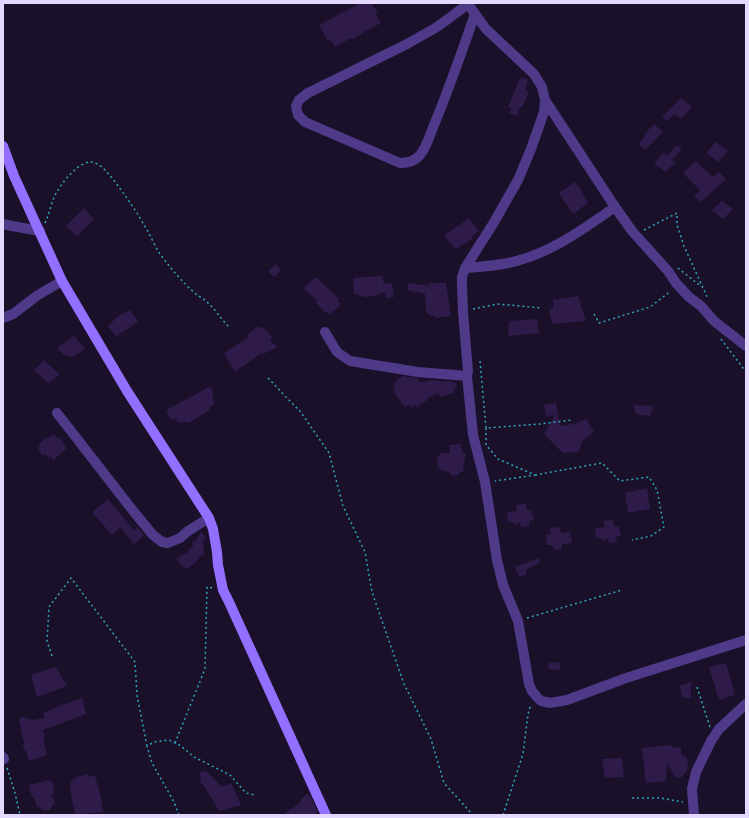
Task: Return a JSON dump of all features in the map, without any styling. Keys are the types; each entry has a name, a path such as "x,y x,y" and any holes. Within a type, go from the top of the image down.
{"street":[{"path":"475,14 443,104 426,145 420,156 411,162 400,163 305,122 298,115 296,106 299,100 308,93 407,44 437,27 448,20 467,3 486,29 534,74 542,87 545,100 544,112 518,180 493,224 465,268 462,277 463,312 468,371 467,376 473,435 485,482 497,560 503,586 518,621 529,684 532,691 541,701 550,703 567,700 626,678 746,640"},
{"path":"545,100 615,207 635,234 689,297 701,306 714,321 746,346"},
{"path":"3,146 14,176 62,281 128,391 209,518 213,529 223,590 326,815"},
{"path":"465,268 509,263 537,254 562,242 615,207"},
{"path":"3,224 40,231"},
{"path":"3,318 13,314 38,295 62,281"},
{"path":"325,332 337,352 350,361 418,372 467,376"},
{"path":"58,413 134,512 153,535 162,542 168,543 180,538 188,531 209,518"},
{"path":"694,815 692,789 696,772 710,741 719,729 746,704"}],"path":[{"path":"40,231 50,214 53,200 58,190 67,178 77,168 89,162 97,163 114,181 134,208 145,225 160,254 180,279 198,296 207,302 229,327"},
{"path":"635,234 677,213 677,225 684,246 710,303"},
{"path":"594,314 599,323 650,307 667,294 676,283"},
{"path":"463,312 497,304 542,308"},
{"path":"714,321 721,340 746,372"},
{"path":"480,361 486,428 486,445 498,459 535,475"},
{"path":"268,378 300,411 329,453 343,506 365,552 372,592 404,684 430,739 444,783 474,815"},
{"path":"486,428 572,420"},
{"path":"485,482 602,463 620,481 649,477 657,490 664,527 651,536 632,540"},
{"path":"52,656 47,641 49,607 71,578 135,662 137,694 147,746 152,763 174,802 179,815"},
{"path":"176,743 205,669 207,587 223,590"},
{"path":"518,621 622,590"},
{"path":"697,687 713,737"},
{"path":"503,815 523,754 528,714 535,695"},
{"path":"147,746 154,742 169,740 176,743 194,757 230,775 246,793 255,795"},
{"path":"3,758 15,793 20,815"},
{"path":"632,798 660,798 693,804"}],"building":[{"path":"361,3 371,3 378,13 376,15 381,23 335,47 330,39 327,40 319,25"},
{"path":"520,78 528,79 525,89 529,93 522,107 520,107 517,116 509,113 512,108 508,107"},
{"path":"681,98 692,107 681,119 674,114 667,121 662,117"},
{"path":"654,124 663,132 645,150 639,144"},
{"path":"716,142 728,151 718,162 706,153"},
{"path":"677,145 682,149 672,160 675,163 665,172 654,163 664,152 667,156"},
{"path":"694,162 696,162 713,177 719,172 726,179 701,202 694,196 700,190 684,174 684,172"},
{"path":"575,182 588,203 573,214 559,193"},
{"path":"722,201 733,209 723,219 712,210"},
{"path":"84,208 94,219 77,236 66,226"},
{"path":"468,218 479,231 473,235 472,239 456,249 444,236"},
{"path":"275,264 281,270 274,277 268,272"},
{"path":"382,276 384,284 392,283 394,297 386,298 385,292 366,297 354,294 353,278"},
{"path":"316,277 339,299 338,301 341,304 330,315 316,303 317,300 303,288"},
{"path":"408,283 430,286 428,283 446,283 451,316 435,318 435,316 430,316 430,314 427,314 425,294 407,290"},
{"path":"578,296 586,321 552,324 549,310 553,308 553,300"},
{"path":"130,310 138,321 116,336 108,326 117,317"},
{"path":"537,319 539,333 508,336 509,321"},
{"path":"258,326 261,329 263,327 272,337 270,340 277,347 263,354 261,353 235,372 224,353 249,337 247,335"},
{"path":"74,336 85,349 73,357 64,355 57,348"},
{"path":"44,360 60,375 48,383 34,370"},
{"path":"403,376 417,378 420,383 432,380 455,382 457,388 454,389 453,393 441,397 438,393 427,398 427,400 417,407 415,405 410,408 409,405 405,407 393,389 395,387 394,383"},
{"path":"209,387 212,389 214,405 209,407 210,410 188,423 179,423 175,419 171,420 166,410"},
{"path":"556,403 560,426 574,424 586,419 594,432 582,441 579,452 563,453 544,434 555,415 546,416 544,405"},
{"path":"634,405 653,406 650,416 636,414"},
{"path":"54,434 57,438 60,438 67,448 53,460 50,456 49,459 46,454 42,455 37,448 40,446 38,444"},
{"path":"460,444 463,453 465,454 465,461 463,465 464,471 460,472 458,475 452,476 449,472 439,469 437,463 438,457 441,453 450,453 449,445"},
{"path":"647,488 650,509 628,513 625,493"},
{"path":"108,499 134,530 137,527 144,535 134,544 120,527 112,535 92,512"},
{"path":"526,504 527,510 531,510 534,520 529,521 529,526 521,527 520,523 514,525 514,522 508,522 507,513 517,511 516,505"},
{"path":"613,520 614,526 619,526 621,536 616,537 617,542 609,543 608,539 602,541 602,538 596,538 595,529 605,527 603,521"},
{"path":"560,527 561,533 570,532 572,543 562,544 562,549 554,550 552,545 547,545 546,535 551,534 550,528"},
{"path":"201,532 206,537 203,541 204,555 200,556 196,562 187,569 184,568 176,559 188,552 193,546 192,541 195,542"},
{"path":"538,558 540,562 526,570 526,575 519,577 515,567"},
{"path":"549,663 560,663 560,670 548,669"},
{"path":"726,663 735,695 719,700 709,667"},
{"path":"56,667 67,686 37,697 31,675"},
{"path":"691,682 691,699 682,697 680,686"},
{"path":"82,698 86,714 43,730 45,739 43,739 47,755 29,761 26,751 24,750 19,720 22,717 33,720 45,718 43,713"},
{"path":"672,745 672,748 681,747 681,754 687,758 688,768 682,777 676,778 667,763 666,781 646,783 642,748"},
{"path":"622,758 624,777 605,778 602,759"},
{"path":"206,771 222,787 231,783 241,805 219,811 203,784 201,784 200,772"},
{"path":"88,774 88,777 95,775 103,812 75,815 70,782 72,782 71,779 77,779 76,777"},
{"path":"49,780 50,782 53,781 54,794 51,795 55,803 49,810 43,810 37,807 34,796 32,798 29,785"},
{"path":"307,794 310,795 318,812 314,815 283,815 301,802 300,800"}]}
